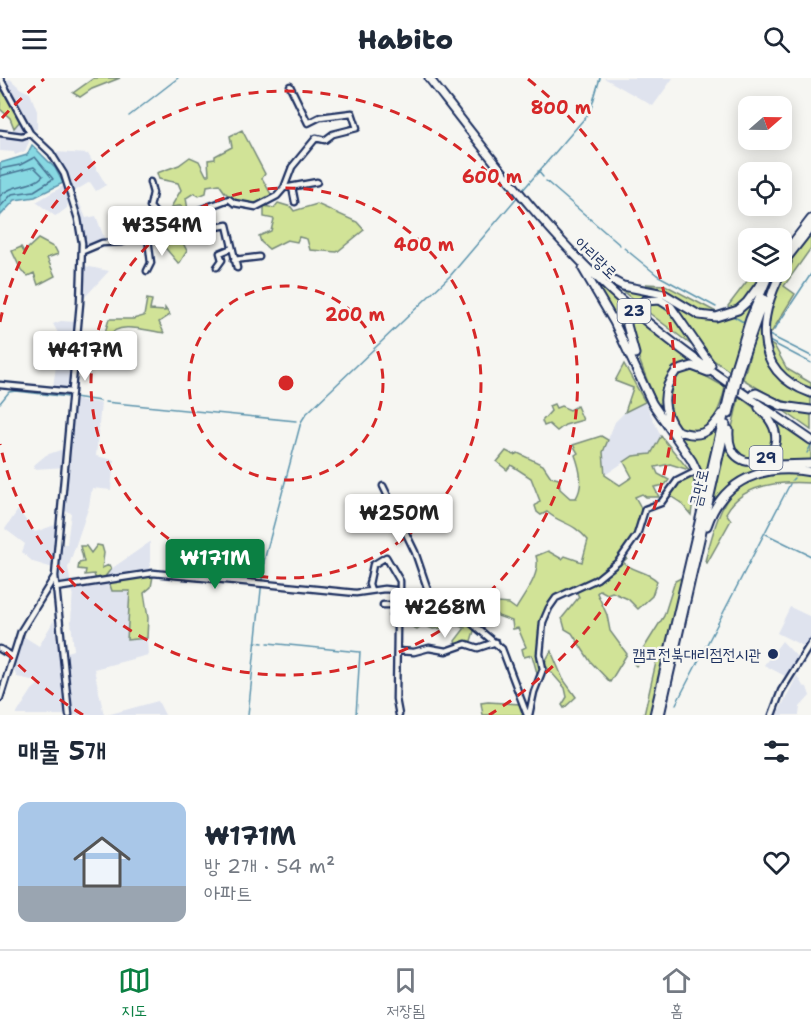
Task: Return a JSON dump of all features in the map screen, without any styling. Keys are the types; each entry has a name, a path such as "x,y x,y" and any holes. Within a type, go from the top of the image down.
{"highway":[{"name":"아리랑로","path":"429,78 575,256 655,329 717,374 811,435"},
{"name":"아리랑로","path":"434,78 510,179"},
{"name":"아리랑로","path":"531,205 597,272 642,313 811,440"},
{"path":"792,248 811,219"},
{"path":"792,250 811,227"},
{"path":"575,256 575,261 587,274 614,321 669,431 692,461 699,476 701,496 697,520 699,521"},
{"path":"597,272 623,286 664,294 699,315 716,317 738,310 762,282"},
{"name":"금만로","path":"660,715 737,371 750,319 766,282"},
{"name":"금만로","path":"737,371 771,282"},
{"path":"777,282 769,297 763,324 765,344 780,373 795,386 811,393"},
{"path":"654,404 633,349 627,326 628,316 644,301 660,300 671,307 711,365"},
{"path":"717,374 692,366 676,371 665,393 663,407 676,430 697,435 707,433 725,410"},
{"name":"금만로","path":"654,715 725,410 732,392"},
{"path":"753,397 756,393 782,406 811,410"},
{"name":"29","path":"727,420 730,422 728,443 735,454 747,462 768,457 774,449 776,430 753,397"},
{"path":"700,544 709,522 724,497 742,479 776,465 811,464"},
{"path":"760,471 811,472"}],"street":[{"path":"0,78 30,133 51,153 64,174 78,219 83,251 55,576 69,715"},
{"path":"192,222 197,211 225,200 229,199 234,203 256,207 277,196 284,188 292,167 316,138 325,140 333,134 357,128 352,113 320,117 308,123 290,86"},
{"path":"0,133 21,136 30,133"},
{"path":"150,182 153,193 150,207 167,227"},
{"path":"284,188 316,182"},
{"path":"292,187 295,202"},
{"path":"148,238 167,227 192,222 212,228 227,225 237,268"},
{"path":"83,251 102,243 122,243 140,235 148,238"},
{"path":"147,271 151,259 148,238"},
{"path":"217,267 222,260 220,253 232,248"},
{"path":"234,260 259,257"},
{"path":"0,385 72,392"},
{"path":"528,715 543,669 541,644 543,622 549,608 556,598 597,579 618,562 637,535 645,509 661,503 677,481 693,473"},
{"path":"383,486 415,552 431,600"},
{"path":"371,590 369,584 374,565 386,557 400,581 402,594 395,604 393,615 397,628 396,699 399,715"},
{"path":"56,588 153,573 335,591 384,589 431,600 456,610 502,649 528,715"},
{"path":"0,698 21,631 55,576"},
{"path":"383,605 395,604"},
{"path":"397,651 414,652 429,648 446,651 466,644 478,648 496,642"},
{"path":"772,715 782,690 811,643"},
{"path":"0,649 12,656"}],"shaded area":[{"path":"604,78 673,78 653,106"},
{"path":"10,79 21,89 30,93 37,111 37,129 34,130 5,81"},
{"path":"23,120 31,137 25,151 15,155 14,152 0,151 0,134 21,135 12,133 16,122"},
{"path":"55,152 88,154 106,185 96,191 90,182 73,192"},
{"path":"65,185 69,196 67,208 59,214 55,216 36,202"},
{"path":"79,202 86,218 96,216 105,240 85,248 81,221 75,203"},
{"path":"85,266 109,271 84,298"},
{"path":"61,321 76,322 70,390 53,387 59,345 63,342 53,324"},
{"path":"73,399 101,403 96,456 114,460 111,490 92,488 89,506 68,568 71,585 59,585 60,544 67,544 71,513 63,510 66,467 34,469 34,465 46,455 69,447"},
{"path":"645,402 661,436 651,454 633,456 605,475 603,452 615,422 625,412"},
{"path":"18,510 35,532 55,525 53,568 33,562 22,552 25,544 5,529"},
{"path":"150,542 150,572 104,578 111,569"},
{"path":"109,582 113,591 130,590 127,640 147,638 148,655 94,669 104,715 72,715 65,653 74,650 71,622 73,588"},
{"path":"790,607 811,617 811,638 805,647 777,633"},
{"path":"54,620 67,715 16,715 32,690 41,682 17,677 11,665 23,636 39,646"},
{"path":"782,641 799,659 787,677 764,665"},
{"path":"797,676 803,686 807,687 810,696 800,707 799,715 777,715"},
{"path":"158,701 165,715 107,715"}],"green space":[{"path":"94,78 120,78 92,89 80,97 73,93"},
{"path":"1,87 20,121 14,128 10,118 0,109"},
{"path":"242,130 265,174 262,178 273,198 257,204 243,204 224,192 219,184 207,186 206,193 199,196 194,193 186,198 188,210 180,206 171,207 181,190 178,183 159,179 157,173 179,165 190,157 199,161 206,175 209,175 208,160 215,159 215,156 232,147 230,136"},
{"path":"278,203 291,207 294,211 317,204 357,222 364,230 337,252 310,250 307,239 299,237 297,242 287,240 269,249 261,242 259,236 271,231 274,219 264,217 264,206 274,208"},
{"path":"185,223 189,227 179,235 187,251 179,264 161,243 176,236 174,227"},
{"path":"811,233 811,248 792,275 792,258"},
{"path":"38,239 55,248 58,254 47,258 55,276 38,285 34,273 28,276 22,272 12,251 21,247 24,252"},
{"path":"592,278 629,311 631,349"},
{"path":"746,282 758,282 742,304 730,309 728,306"},
{"path":"780,282 787,282 784,286 795,294 771,333 766,331"},
{"path":"646,284 665,285 720,314 701,313 668,292"},
{"path":"615,285 661,295 698,317 723,320 743,310 759,291 729,371 710,357 680,314 671,306 661,300 650,298 636,302"},
{"path":"147,299 152,300 150,310 165,311 165,308 170,315 159,322 164,333 126,328 113,332 108,337 104,336 109,319 133,319 144,316"},
{"path":"649,303 672,313 698,350 640,306"},
{"path":"763,308 763,341 769,361 784,377 811,396 811,407 776,398 743,379"},
{"path":"633,315 698,364 682,367 672,373 662,399 679,434 703,435 721,420 704,490 698,469 670,428 648,382 633,336 631,324"},
{"path":"767,342 775,347 787,369 811,383 811,391 795,382 783,371"},
{"path":"624,364 645,402 625,412 633,388 615,381"},
{"path":"691,368 725,387 718,410 708,425 697,431 686,431 677,424 672,412 671,395 676,375"},
{"path":"739,397 762,415 775,440 768,451 758,458 748,459 736,453 731,432"},
{"path":"554,404 556,408 561,406 570,410 577,406 583,420 565,425 557,431 549,424 544,426 542,421 551,411 549,406"},
{"path":"774,404 811,413 811,430"},
{"path":"768,413 811,443 811,460 779,464 753,473 731,489 709,513 728,439 728,451 747,464 759,462 774,453 778,440 777,432"},
{"path":"601,436 608,440 603,452 605,475 620,485 632,477 624,462 633,456 651,454 661,436 689,470 670,464 655,467 658,474 669,480 665,485 654,487 659,497 646,497 642,494 635,497 641,508 640,520 626,550 601,574 560,593 552,600 543,616 539,634 540,671 537,673 532,655 524,657 522,649 526,647 518,628 513,629 512,621 498,616 493,610 498,603 509,604 516,609 534,577 537,569 536,556 548,551 562,559 565,556 582,562 588,540 577,529 547,512 541,515 537,512 535,506 540,501 531,478 511,465 507,470 497,462 506,451 514,455 518,453 543,465 551,477 559,479 560,489 570,498 576,498 580,488 580,477 575,455 578,453 573,445"},
{"path":"782,472 811,475 811,483 764,486 742,495 726,513 731,520 707,563 705,561 720,513 736,489 747,481 763,475"},
{"path":"693,477 695,487 691,515 681,503 669,495 680,481"},
{"path":"97,545 102,546 104,553 102,568 109,565 111,569 104,578 96,580 94,574 85,575 86,570 78,569 79,563 84,562 80,546 86,546 91,553"},
{"path":"625,554 627,558 623,562 626,565 657,581 652,596 638,609 628,599 612,592 607,594 600,590 597,593 607,615 610,631 627,654 610,682 590,661 572,633 565,629 562,618 579,597 576,591 604,576"},
{"path":"153,576 151,587 144,593 148,618 147,638 127,640 130,591 112,591 109,582"},
{"path":"683,577 651,715 644,715 657,658 647,653 636,666 634,664 664,616 675,581"},
{"path":"406,597 447,607 442,615 429,613 435,623 439,622 445,628 433,629 423,625 417,629 410,626 406,609 399,604"},
{"path":"462,616 475,628 471,641 456,645 455,641 465,628 456,625"},
{"path":"551,651 563,679 576,697 564,708 562,705 567,697 565,688 544,664"},
{"path":"481,703 520,704 523,715 483,715"}],"water":[{"path":"32,145 55,168 63,183 35,197 15,200 0,216 0,163 27,155"}],"waterway":[{"path":"129,116 178,78"},
{"path":"522,191 590,112 600,78"},
{"path":"538,171 543,177"},
{"path":"546,181 620,245"},
{"path":"248,715 264,561 301,422 306,414 450,276 519,195"},
{"path":"624,248 657,275 716,307"},
{"path":"774,330 811,274"},
{"path":"733,316 745,323"},
{"path":"767,334 811,356"},
{"path":"769,341 811,363"},
{"path":"0,403 9,392 16,391 69,397"},
{"path":"74,397 100,401"},
{"path":"105,402 296,421"},
{"path":"807,453 811,445"},
{"path":"676,704 790,484"},
{"path":"766,534 811,556"},
{"path":"255,642 263,643"},
{"path":"268,643 360,652 356,715"}],"place":[{"name":"캠코전북대리점전시관","path":"773,654"}]}
